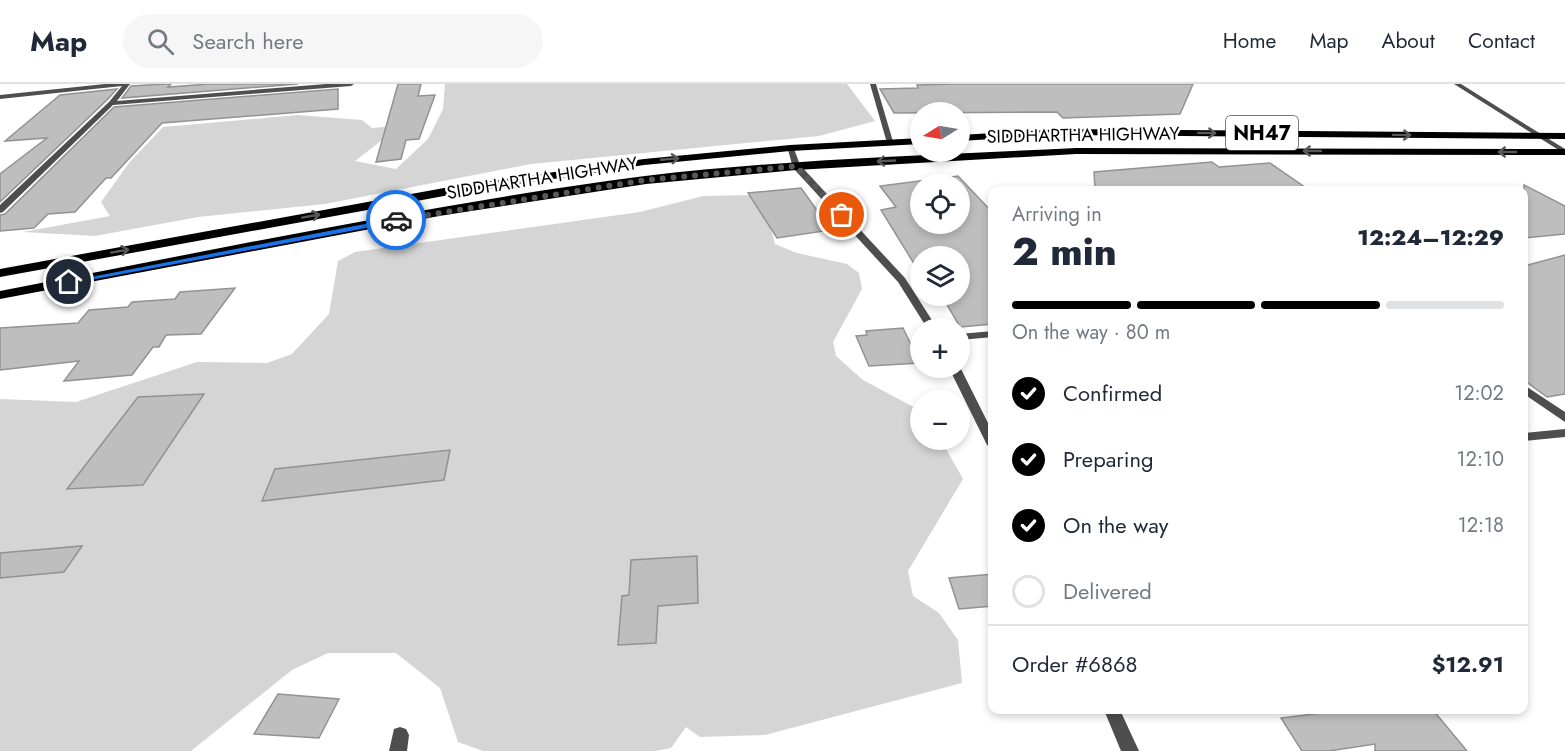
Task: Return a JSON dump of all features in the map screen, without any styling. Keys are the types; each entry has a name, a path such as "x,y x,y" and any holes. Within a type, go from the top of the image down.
{"highway":[{"name":"SIDDHARTHA HIGHWAY","path":"970,137 1062,132 1565,136"},
{"name":"SIDDHARTHA HIGHWAY","path":"0,273 444,192 644,162 790,148 910,142"},
{"name":"SIDDHARTHA HIGHWAY","path":"0,295 439,212 646,180 796,166 1076,151 1565,152"}],"street":[{"path":"0,97 123,84"},
{"path":"0,210 111,103 127,84"},
{"path":"111,103 351,84"},
{"path":"873,84 891,143"},
{"path":"1457,84 1565,152"},
{"path":"790,148 796,166 902,280 926,318"},
{"path":"970,336 988,334"},
{"path":"960,378 988,435"},
{"path":"1528,392 1565,418"},
{"path":"1528,437 1565,433"},
{"path":"1114,714 1130,751"}],"shaded area":[{"path":"445,84 847,84 875,121 819,136 531,164 325,204 198,217 95,236 23,232 110,216 101,202 129,163 163,127 298,115 362,120 372,128 395,126 382,140 355,161 396,169 428,139 443,109"},
{"path":"754,195 765,206 775,244 797,253 847,264 859,273 862,289 833,342 836,356 863,380 910,405 910,450 947,450 963,479 908,571 913,596 939,613 958,640 962,683 765,735 700,737 686,727 671,748 655,751 483,751 458,742 440,688 396,653 328,653 292,670 191,751 0,751 0,399 76,402 197,362 267,363 292,354 329,314 338,261 355,252 640,212 703,196"}],"building":[{"path":"171,84 168,87 209,84 298,84 122,98 131,86"},
{"path":"398,84 421,84 418,96 435,95 419,139 406,140 401,159 376,162"},
{"path":"1193,84 1180,114 1063,118 1057,112 970,113 970,102 910,102 910,113 894,113 880,89 918,88 917,85"},
{"path":"117,89 0,202 0,174 47,138 5,141 60,95"},
{"path":"338,89 338,109 162,123 111,178 106,178 75,212 48,214 34,228 0,231 0,215 5,214 114,107"},
{"path":"1212,162 1219,167 1270,163 1303,186 1095,186 1094,172"},
{"path":"910,182 910,234 970,234 970,189 988,208 988,324 970,326 970,318 955,318 948,306 970,306 970,246 910,246 910,257 881,210 896,207 880,186"},
{"path":"1528,187 1565,206 1565,234 1528,238"},
{"path":"801,188 826,223 819,223 824,231 777,238 748,193"},
{"path":"1565,255 1565,394 1547,397 1528,383 1528,265"},
{"path":"235,288 201,334 166,335 159,347 153,347 132,375 64,381 79,361 0,370 0,328 78,323 89,310 128,307 132,302 175,299 180,292"},
{"path":"903,328 910,342 910,364 869,366 856,336 867,335 866,331"},
{"path":"204,394 143,485 67,489 138,397"},
{"path":"450,450 444,480 262,501 275,469"},
{"path":"82,546 64,572 0,578 0,553"},
{"path":"697,556 698,603 658,606 656,643 618,645 622,596 629,595 631,560"},
{"path":"988,574 988,606 959,609 949,578"},
{"path":"278,694 339,699 319,738 254,734"},
{"path":"1314,714 1436,714 1467,751 1375,751 1375,744 1329,751 1302,751 1281,718"}],"way so far":[{"path":"396,220 646,180 796,166 842,215"}],"route":[{"path":"69,282 396,220"}]}
